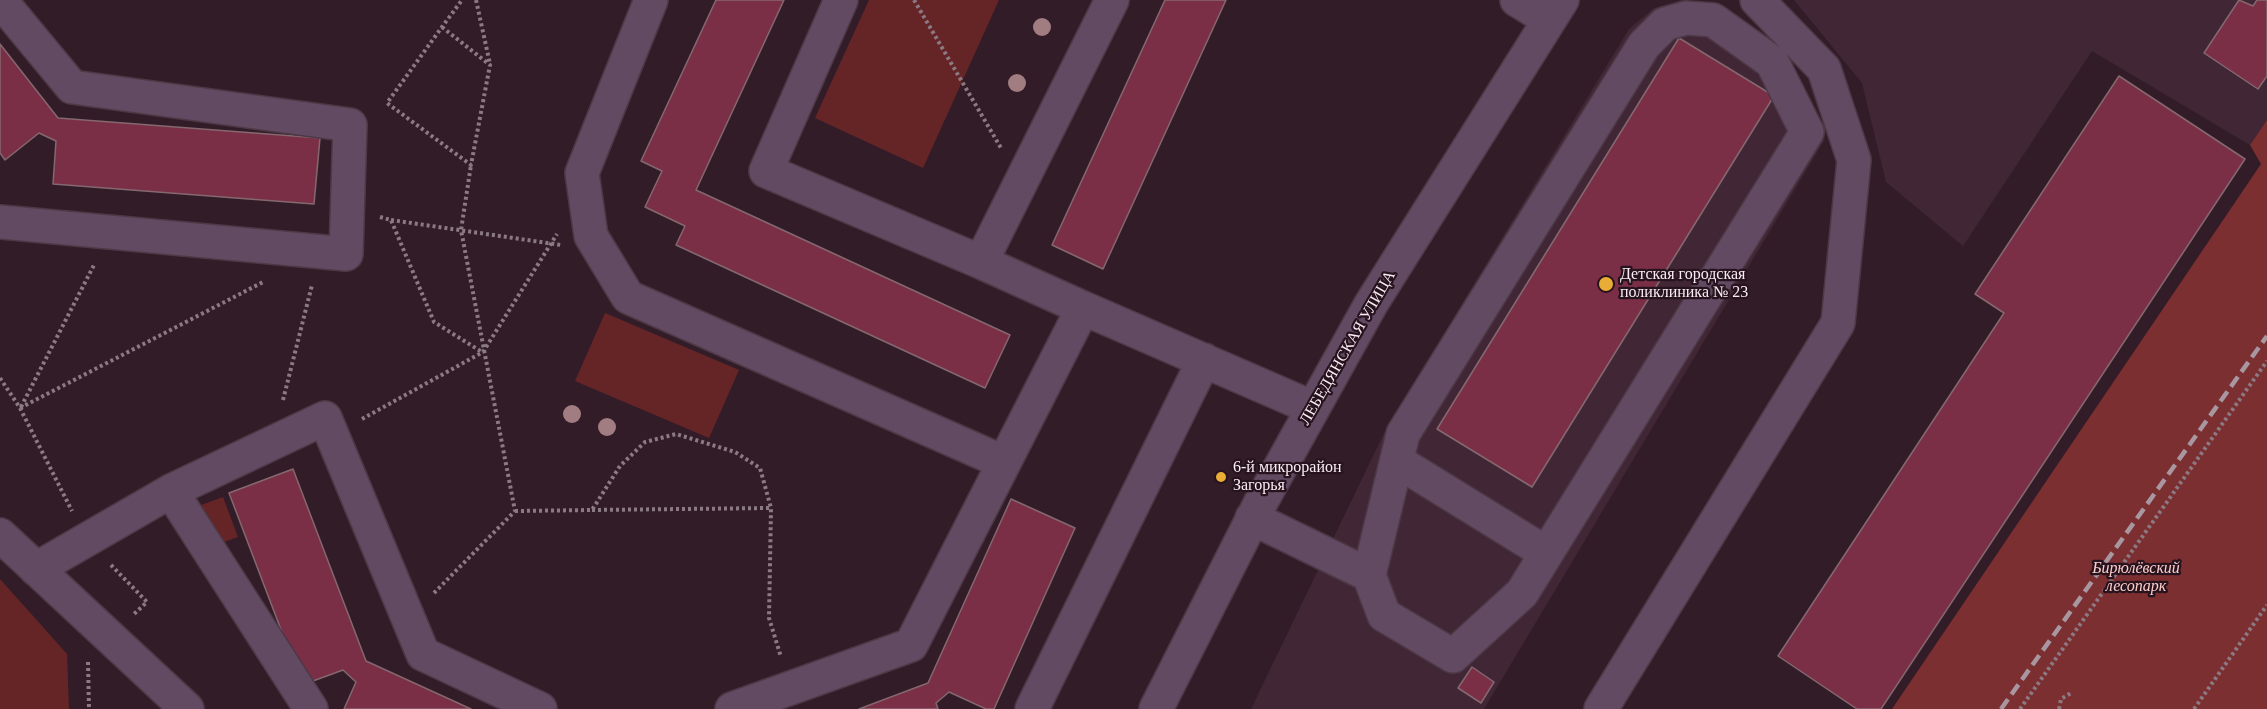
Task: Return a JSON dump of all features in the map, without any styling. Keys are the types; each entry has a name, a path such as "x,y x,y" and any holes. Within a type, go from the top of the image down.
{"street":[{"path":"0,0 72,87 350,125 346,254 0,222"},
{"path":"651,0 582,173 591,236 628,297 1003,462"},
{"path":"841,0 766,171 981,262 1312,408"},
{"path":"981,262 1112,0"},
{"path":"1517,0 1555,10"},
{"path":"1601,709 1839,323 1854,160 1824,69 1757,0"},
{"name":"ЛЕБЕДЯНСКАЯ УЛИЦА","path":"1156,709 1252,518 1371,304 1555,10"},
{"path":"1686,18 1713,20 1772,62 1807,132 1546,553 1522,593 1453,656 1384,615 1369,575 1403,434 1644,45 1665,24 1686,18"},
{"path":"732,709 911,645 1083,308"},
{"path":"1032,709 1204,360"},
{"path":"36,569 171,491 325,418 423,654 540,709"},
{"path":"1397,461 1546,553"},
{"path":"171,491 312,709"},
{"path":"1252,518 1369,575"},
{"path":"0,535 36,569 99,648 187,709"}],"path":[{"path":"462,0 387,103 471,165"},
{"path":"476,0 490,64 461,230 483,352 516,511"},
{"path":"914,0 1021,182"},
{"path":"442,27 490,64"},
{"path":"332,436 483,352 584,190"},
{"path":"348,208 391,220 600,251"},
{"path":"391,220 434,322 483,352"},
{"path":"20,408 111,232"},
{"path":"272,443 321,252"},
{"path":"20,408 269,279"},
{"path":"2020,709 2267,361"},
{"path":"0,378 20,408 86,540 147,602 99,648 89,709"},
{"path":"592,510 621,466 645,442 676,434 735,452 760,468 771,508 770,618 789,688"},
{"path":"408,618 516,511 771,508"},
{"path":"2194,709 2267,606"},
{"path":"2059,709 2061,699 2071,693"}],"shaded area":[{"path":"869,0 999,0 923,168 815,118"},
{"name":"Детская городская поликлиника № 23","path":"1682,0 1714,3 1781,50 1825,139 1484,709 1251,709 1386,429 1629,29 1654,8"},
{"path":"1794,0 2267,0 2267,120 2250,145 2092,51 1963,246 1886,182 1862,83"},
{"path":"605,313 739,370 709,438 575,381"},
{"path":"223,497 238,537 207,548 193,508"},
{"path":"0,579 67,654 69,709 0,709"}],"green space":[{"name":"Бирюлёвский лесопарк","path":"2267,120 2267,709 1892,709 2261,164 2250,145"}],"building":[{"path":"716,0 784,0 696,190 1010,335 985,388 676,245 685,226 645,207 662,171 641,161"},
{"path":"1165,0 1226,0 1103,269 1052,245"},
{"path":"2239,0 2253,6 2257,0 2267,0 2267,76 2258,89 2204,53"},
{"path":"1679,38 1774,96 1532,487 1437,429"},
{"path":"0,44 58,118 320,138 314,204 53,184 56,141 39,133 5,160 0,153"},
{"path":"2119,76 2245,159 1881,709 1857,709 1778,656 2004,313 1975,294"},
{"path":"293,469 366,661 471,709 344,709 356,682 343,670 302,685 229,493"},
{"path":"1011,499 1075,528 994,709 986,709 949,692 936,703 938,709 859,709 928,683"},
{"path":"1472,667 1494,682 1481,703 1458,688"}],"railway":[{"path":"2001,709 2267,336"}],"place":[{"name":"Детская городская поликлиника № 23","path":"1606,284"},
{"name":"6-й микрорайон Загорья","path":"1221,477"}]}
